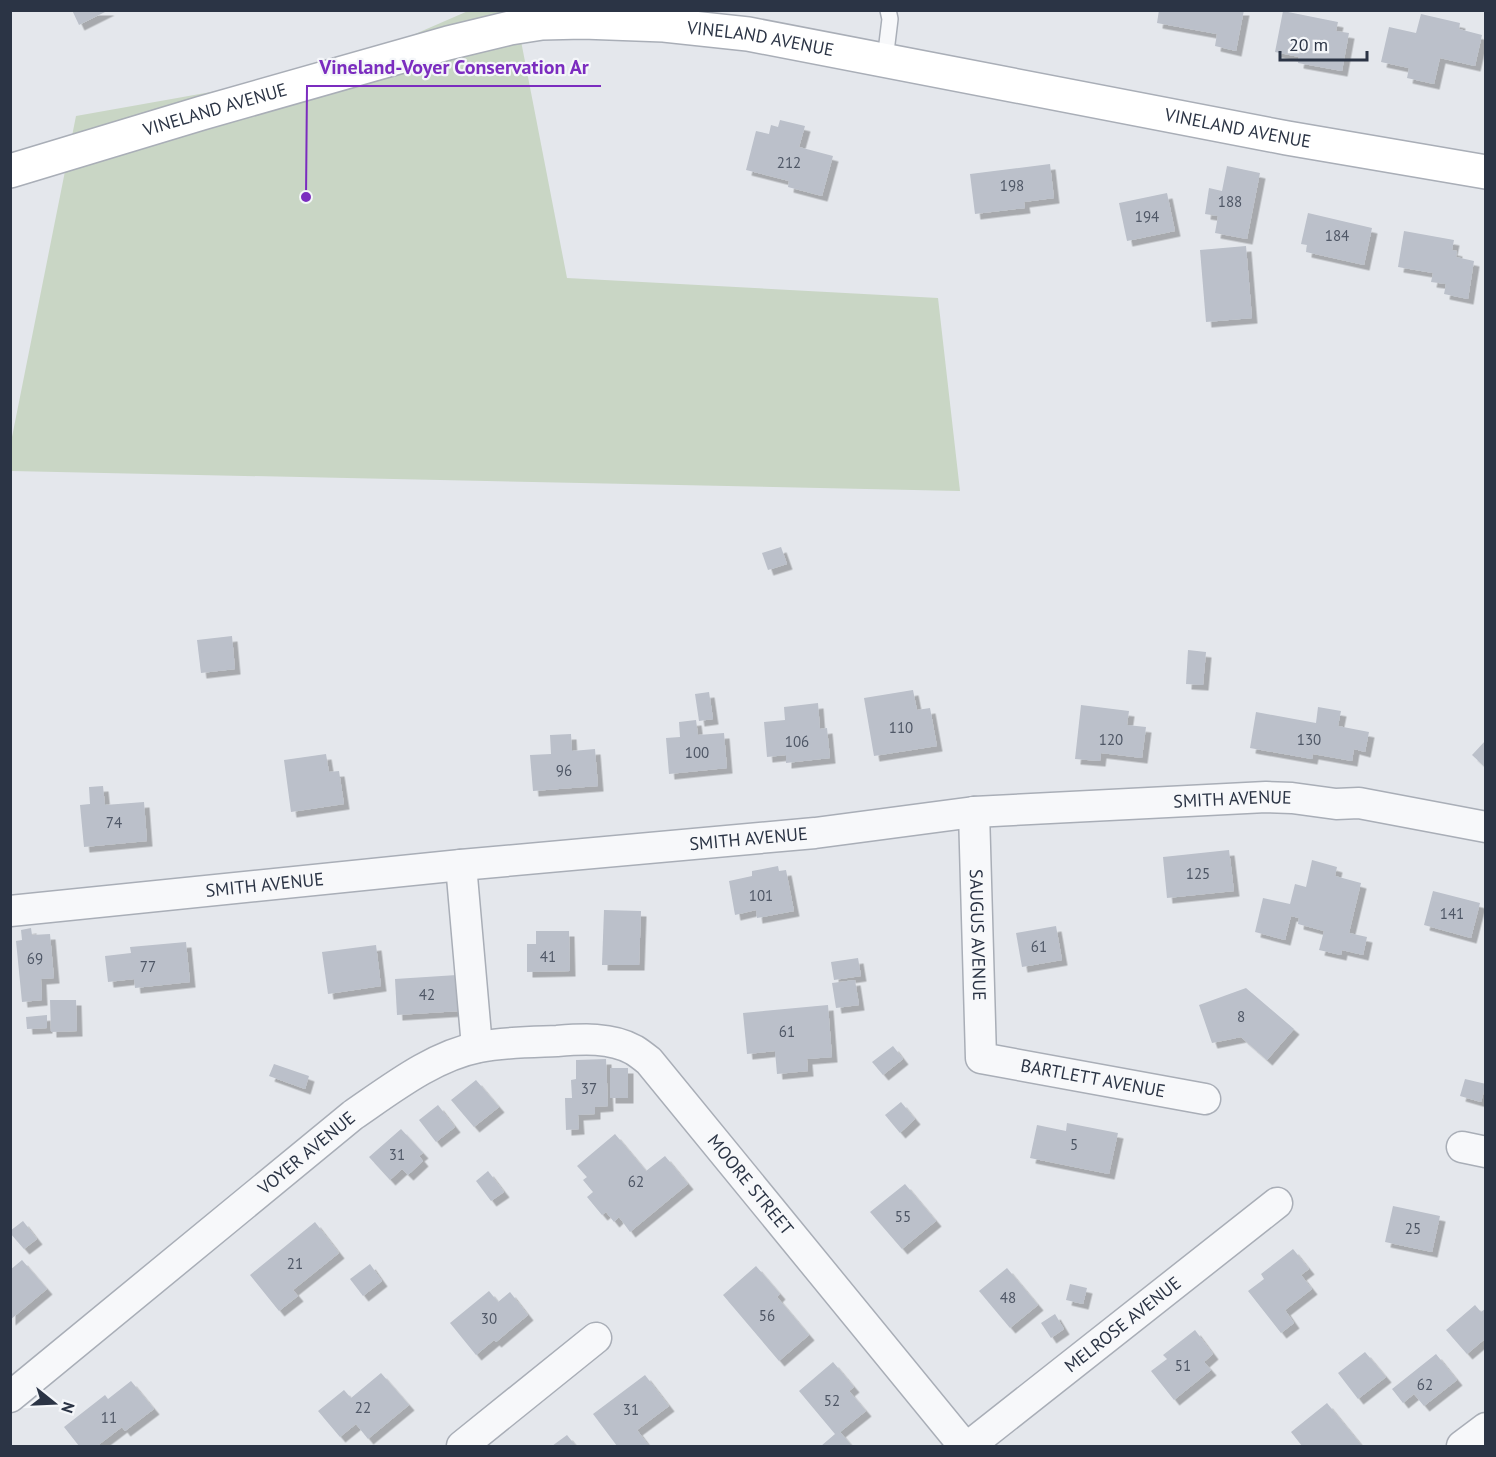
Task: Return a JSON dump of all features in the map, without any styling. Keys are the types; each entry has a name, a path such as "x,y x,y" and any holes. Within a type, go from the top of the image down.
{"street":[{"name":"VINELAND AVENUE","path":"10,171 202,113 448,43 510,28 541,17 603,22 689,19 748,34 1287,138 1485,172"},
{"name":"SMITH AVENUE","path":"10,911 461,865 815,833 974,812 1266,797 1336,804 1359,803 1485,827"},
{"name":"SAUGUS AVENUE","path":"974,812 981,1058"},
{"path":"461,865 477,1047"},
{"name":"MOORE STREET","path":"477,1047 529,1041 597,1040 633,1049 649,1061 964,1446"},
{"name":"VOYER AVENUE","path":"10,1397 353,1115 418,1072 477,1047"},
{"name":"BARTLETT AVENUE","path":"981,1058 1205,1099"},
{"name":"MELROSE AVENUE","path":"969,1446 1277,1203"},
{"path":"462,1446 596,1338"},
{"path":"1462,1446 1485,1428"}],"lane":[{"path":"885,60 890,19 888,10"}],"green space":[{"path":"515,10 567,278 938,298 960,491 11,471 11,442 76,116 330,71 468,11"}],"building":[{"path":"72,10 109,10 79,25"},
{"path":"1159,10 1244,10 1236,51 1215,46 1217,34 1157,23"},
{"path":"1283,11 1338,22 1336,31 1349,33 1342,71 1298,63 1299,57 1275,52"},
{"path":"1421,14 1460,23 1459,29 1482,35 1475,66 1440,58 1434,84 1407,78 1409,68 1381,62 1389,27 1416,33"},
{"path":"780,120 805,126 799,147 833,156 822,196 788,187 789,181 746,170 756,131 769,134 771,125 778,127"},
{"path":"1050,164 1054,198 1024,202 1025,208 975,214 970,174"},
{"path":"1227,166 1260,173 1247,239 1215,233 1218,216 1205,214 1209,188 1222,191"},
{"path":"1167,193 1175,231 1127,241 1119,203"},
{"path":"1308,213 1372,228 1364,265 1306,252 1307,245 1301,244"},
{"path":"1404,231 1454,240 1452,250 1457,251 1456,257 1474,261 1468,299 1444,294 1446,284 1431,282 1433,273 1398,267"},
{"path":"1246,246 1252,318 1206,322 1200,250"},
{"path":"781,547 787,564 768,570 762,553"},
{"path":"232,636 235,669 201,673 197,640"},
{"path":"1188,650 1206,652 1203,685 1186,684"},
{"path":"913,690 917,710 930,708 937,746 874,756 864,698"},
{"path":"709,692 713,719 699,721 695,694"},
{"path":"818,703 820,729 827,728 830,758 786,763 786,755 767,757 764,722 785,720 784,707"},
{"path":"1081,705 1129,711 1127,725 1146,727 1142,758 1101,753 1100,761 1075,759"},
{"path":"1318,707 1341,711 1338,726 1369,732 1365,752 1354,749 1352,761 1313,754 1312,759 1250,748 1256,712 1316,723"},
{"path":"696,720 698,735 724,733 727,768 669,774 666,738 680,737 679,722"},
{"path":"571,734 572,751 595,749 598,786 533,791 530,755 551,754 550,735"},
{"path":"1486,740 1486,768 1472,755"},
{"path":"326,754 329,772 339,771 344,804 291,812 284,760"},
{"path":"103,786 105,805 144,802 147,841 84,847 80,805 90,804 89,787"},
{"path":"1229,850 1234,891 1167,898 1163,857"},
{"path":"1312,860 1337,867 1335,876 1361,883 1349,933 1367,937 1363,955 1342,950 1341,955 1319,950 1324,931 1298,924 1299,918 1291,916 1285,940 1255,932 1263,898 1290,904 1295,884 1306,887"},
{"path":"778,866 779,871 786,870 794,911 757,918 756,910 735,915 729,881 752,876 752,871"},
{"path":"1433,891 1480,903 1471,938 1424,925"},
{"path":"604,910 641,911 639,965 602,965"},
{"path":"1056,926 1062,960 1022,967 1016,933"},
{"path":"31,928 32,935 50,934 54,978 41,979 42,1000 22,1002 16,941 22,940 21,930"},
{"path":"536,931 569,931 570,971 527,972 527,944 536,944"},
{"path":"186,942 190,982 135,988 134,979 108,982 105,956 131,953 130,947"},
{"path":"376,945 381,986 328,994 322,952"},
{"path":"858,958 861,976 834,980 831,962"},
{"path":"457,975 460,1011 397,1015 395,979"},
{"path":"855,980 859,1005 836,1008 832,983"},
{"path":"1246,988 1294,1029 1267,1060 1241,1037 1212,1043 1199,1005"},
{"path":"50,1000 76,1000 77,1031 51,1032"},
{"path":"828,1005 832,1057 807,1059 808,1071 777,1074 775,1051 747,1054 743,1013"},
{"path":"47,1015 47,1028 27,1029 26,1017"},
{"path":"893,1046 903,1059 883,1075 872,1062"},
{"path":"606,1059 608,1106 595,1107 595,1114 578,1115 579,1129 566,1130 565,1098 572,1098 571,1080 576,1079 576,1060"},
{"path":"274,1064 309,1076 305,1089 269,1076"},
{"path":"610,1068 628,1068 628,1098 610,1098"},
{"path":"1465,1079 1486,1084 1481,1102 1460,1096"},
{"path":"476,1080 499,1107 474,1127 451,1100"},
{"path":"901,1102 915,1119 900,1133 885,1115"},
{"path":"438,1105 455,1127 436,1142 419,1120"},
{"path":"1067,1123 1118,1133 1109,1174 1030,1158 1037,1125 1066,1131"},
{"path":"401,1129 423,1153 419,1156 423,1161 408,1175 402,1169 390,1180 369,1157"},
{"path":"615,1134 646,1171 665,1156 688,1184 630,1232 619,1217 614,1222 606,1212 602,1215 587,1197 593,1192 583,1180 587,1177 577,1166"},
{"path":"488,1171 504,1192 491,1201 476,1181"},
{"path":"905,1184 936,1221 902,1249 870,1212"},
{"path":"1393,1206 1440,1216 1432,1252 1385,1242"},
{"path":"23,1221 37,1239 24,1249 10,1233"},
{"path":"315,1222 339,1253 293,1290 298,1296 279,1311 250,1275"},
{"path":"1293,1249 1309,1269 1301,1275 1312,1289 1285,1310 1294,1323 1281,1333 1248,1291 1264,1279 1261,1274"},
{"path":"22,1260 47,1289 10,1320 10,1270"},
{"path":"370,1264 382,1281 363,1296 350,1279"},
{"path":"756,1266 780,1294 777,1297 809,1335 779,1361 723,1295"},
{"path":"1007,1268 1038,1305 1010,1328 979,1291"},
{"path":"1070,1284 1087,1288 1083,1304 1066,1300"},
{"path":"489,1291 498,1302 510,1292 528,1315 496,1342 494,1340 476,1355 450,1323"},
{"path":"1475,1305 1481,1312 1486,1308 1486,1338 1467,1354 1446,1330"},
{"path":"1055,1314 1064,1329 1051,1338 1041,1323"},
{"path":"1195,1330 1213,1354 1204,1362 1211,1370 1174,1400 1151,1371 1167,1359 1163,1355"},
{"path":"1365,1352 1386,1377 1358,1399 1338,1373"},
{"path":"1436,1354 1457,1380 1424,1406 1414,1394 1403,1403 1392,1389"},
{"path":"833,1362 854,1387 849,1391 866,1411 840,1432 852,1446 821,1446 835,1434 799,1391"},
{"path":"381,1373 409,1405 368,1439 356,1424 340,1437 318,1411 344,1390 351,1398"},
{"path":"645,1375 669,1406 637,1430 649,1446 617,1446 593,1414"},
{"path":"131,1381 154,1409 125,1431 122,1427 97,1446 79,1446 64,1427 105,1395 108,1399"},
{"path":"1327,1403 1362,1446 1302,1446 1291,1432"},
{"path":"567,1435 576,1446 552,1446"}],"place":[{"name":"Vineland-Voyer Conservation Ar","path":"306,197"}]}
